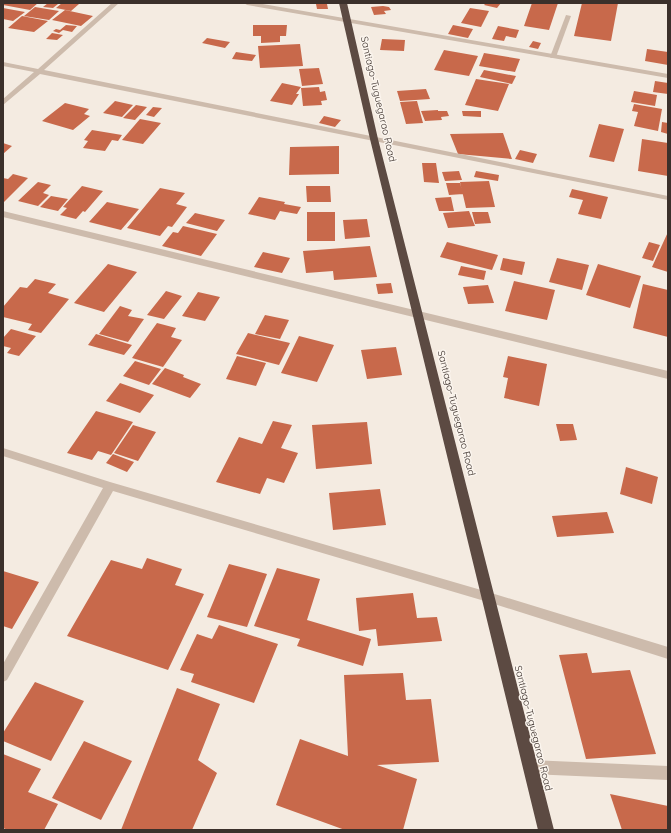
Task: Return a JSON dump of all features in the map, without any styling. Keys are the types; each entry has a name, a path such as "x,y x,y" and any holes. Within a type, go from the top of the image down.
{"highway":[{"name":"Santiago-Tuguegarao Road","path":"343,3 349,22 374,139 546,830"}],"street":[{"path":"3,103 116,3"},
{"path":"247,3 349,22 668,76"},
{"path":"554,57 568,16"},
{"path":"3,64 668,198"},
{"path":"3,214 419,316 668,375"},
{"path":"3,452 110,486 488,597 668,652"},
{"path":"3,676 110,486"},
{"path":"530,767 668,773"}],"building":[{"path":"3,3 38,3 30,10 3,5"},
{"path":"48,3 58,4 53,8 43,7"},
{"path":"62,3 79,4 71,11 56,8"},
{"path":"486,3 501,3 497,8 484,5"},
{"path":"532,3 558,3 549,30 524,26"},
{"path":"582,3 618,3 611,41 574,36"},
{"path":"316,4 327,4 328,9 317,9"},
{"path":"35,7 59,11 49,20 24,16"},
{"path":"371,7 389,7 391,10 384,11 386,14 374,15"},
{"path":"3,8 25,12 13,21 3,19"},
{"path":"470,8 489,11 481,27 461,23"},
{"path":"65,10 93,16 81,26 52,20"},
{"path":"22,16 48,21 34,32 8,28"},
{"path":"66,25 77,26 72,32 63,30 59,33 53,31 56,29 60,30"},
{"path":"253,25 287,25 286,36 280,36 280,42 261,43 261,36 253,36"},
{"path":"453,25 473,29 468,38 448,34"},
{"path":"498,26 519,30 516,38 506,36 504,41 492,39"},
{"path":"52,33 63,35 57,40 46,39"},
{"path":"207,38 230,42 225,48 202,43"},
{"path":"382,39 405,40 404,51 380,50"},
{"path":"533,41 541,43 538,49 529,47"},
{"path":"300,44 303,66 260,68 258,46"},
{"path":"647,49 668,52 668,65 645,61"},
{"path":"444,50 478,56 469,76 434,70"},
{"path":"236,52 256,55 252,61 232,59"},
{"path":"484,53 520,59 515,72 479,66"},
{"path":"319,68 323,84 302,86 299,69"},
{"path":"484,70 516,76 512,84 480,77"},
{"path":"476,79 509,84 498,111 465,105"},
{"path":"655,81 668,83 668,94 653,92"},
{"path":"282,83 301,87 296,94 299,94 292,105 270,101"},
{"path":"319,87 320,92 325,91 327,100 321,101 322,105 303,106 301,88"},
{"path":"426,89 430,99 400,101 397,91"},
{"path":"634,91 657,95 655,106 631,102"},
{"path":"115,101 133,105 122,117 103,113"},
{"path":"417,101 423,123 406,124 400,102"},
{"path":"65,103 89,109 84,114 90,116 73,130 42,121"},
{"path":"634,104 662,109 658,131 634,126 638,112 632,111"},
{"path":"136,105 147,107 135,120 123,118"},
{"path":"153,107 162,108 154,117 146,115"},
{"path":"421,111 447,111 449,116 441,117 442,120 425,121"},
{"path":"462,111 481,111 481,117 463,116"},
{"path":"324,116 341,120 335,127 319,123"},
{"path":"140,119 161,123 143,144 122,140"},
{"path":"662,122 668,123 668,134 661,132"},
{"path":"599,124 624,129 614,162 589,157"},
{"path":"92,130 122,135 118,141 112,140 105,151 83,148 88,141 84,140"},
{"path":"503,133 512,159 458,154 450,134"},
{"path":"642,139 668,143 668,176 638,171"},
{"path":"3,143 12,146 3,154"},
{"path":"339,146 339,174 289,175 290,147"},
{"path":"520,150 537,154 533,163 515,159"},
{"path":"422,163 436,163 439,183 424,182"},
{"path":"459,171 462,180 445,181 442,172"},
{"path":"476,171 499,175 498,181 474,177"},
{"path":"13,174 28,178 3,203 3,178 8,179"},
{"path":"489,181 495,207 466,208 460,182"},
{"path":"38,182 51,185 43,193 49,195 38,206 18,201"},
{"path":"446,183 460,183 463,194 449,195"},
{"path":"82,186 103,191 85,212 83,211 76,219 60,215 67,208 63,207"},
{"path":"306,186 330,186 331,202 307,202"},
{"path":"160,188 185,193 176,204 187,207 172,227 168,226 160,236 127,228"},
{"path":"572,189 608,197 601,219 578,214 583,200 569,197"},
{"path":"51,196 68,199 58,211 40,207"},
{"path":"259,197 301,207 297,214 280,211 275,220 248,214"},
{"path":"451,197 454,211 439,211 435,198"},
{"path":"107,202 139,209 121,230 89,222"},
{"path":"469,211 475,226 448,228 443,213"},
{"path":"307,212 335,212 335,241 307,241"},
{"path":"472,212 488,212 491,223 475,224"},
{"path":"195,213 225,220 217,231 186,223"},
{"path":"367,219 370,237 345,239 343,220"},
{"path":"183,226 217,234 201,256 162,246 173,232 178,233"},
{"path":"668,232 668,272 652,267"},
{"path":"447,242 498,255 492,270 440,257"},
{"path":"649,242 660,245 653,261 642,258"},
{"path":"370,246 377,277 334,280 333,271 306,273 303,251"},
{"path":"263,252 290,258 282,273 254,267"},
{"path":"503,258 525,262 522,275 500,270"},
{"path":"557,258 589,265 582,290 549,282"},
{"path":"108,264 137,272 104,312 74,303"},
{"path":"598,264 641,276 630,308 586,295"},
{"path":"461,266 486,271 484,280 458,275"},
{"path":"35,279 56,284 48,293 69,299 41,333 28,330 32,324 3,317 3,307 20,287 27,288"},
{"path":"514,281 555,290 547,320 505,311"},
{"path":"391,283 393,293 378,294 376,284"},
{"path":"643,284 668,290 668,337 633,328"},
{"path":"488,285 494,303 468,304 463,287"},
{"path":"166,291 182,296 164,319 147,315"},
{"path":"198,292 220,297 205,321 182,316"},
{"path":"120,306 132,310 128,316 144,319 128,342 99,334"},
{"path":"265,315 289,320 280,339 255,334"},
{"path":"157,323 176,328 171,337 182,340 163,367 132,358"},
{"path":"11,329 36,336 19,356 7,353 11,348 3,346 3,338"},
{"path":"248,333 290,343 279,365 236,354"},
{"path":"96,334 132,345 124,355 88,345"},
{"path":"299,336 334,345 317,382 281,373"},
{"path":"396,347 402,375 367,379 361,350"},
{"path":"237,356 266,363 256,386 226,379"},
{"path":"508,356 547,364 539,406 504,398 508,378 503,377"},
{"path":"135,361 161,369 149,385 123,376"},
{"path":"165,368 184,375 183,377 201,384 190,398 152,384"},
{"path":"120,383 154,395 140,413 106,401"},
{"path":"96,411 133,422 111,455 98,451 92,460 67,453"},
{"path":"273,421 292,425 281,448 298,453 284,483 267,478 260,494 216,482 239,437 262,444"},
{"path":"367,422 372,464 316,469 312,425"},
{"path":"556,424 573,424 577,440 560,441"},
{"path":"133,425 156,432 138,461 114,453"},
{"path":"113,454 134,462 127,472 106,463"},
{"path":"626,467 658,477 652,504 620,494"},
{"path":"380,489 386,525 333,530 329,493"},
{"path":"607,512 614,533 557,537 552,516"},
{"path":"147,558 182,569 175,585 204,594 168,670 67,636 111,560 142,569"},
{"path":"229,564 267,574 247,627 207,617"},
{"path":"277,568 320,579 307,620 371,639 363,666 297,646 300,639 254,626"},
{"path":"3,571 39,582 12,629 3,626"},
{"path":"413,593 417,618 437,617 442,641 378,646 376,629 359,631 356,598"},
{"path":"219,625 278,644 254,703 191,682 194,674 180,670 197,634 212,639"},
{"path":"587,653 592,673 630,670 656,754 586,759 559,655"},
{"path":"403,673 406,700 431,699 439,762 377,765 417,779 403,830 345,830 276,805 300,739 348,756 344,675"},
{"path":"35,682 84,701 51,761 3,741 3,733"},
{"path":"177,688 220,704 198,760 217,773 192,830 121,830"},
{"path":"84,741 132,761 101,820 52,798"},
{"path":"3,754 41,769 28,792 58,804 44,830 8,830 3,828"},
{"path":"610,794 668,806 668,830 622,830"}]}
